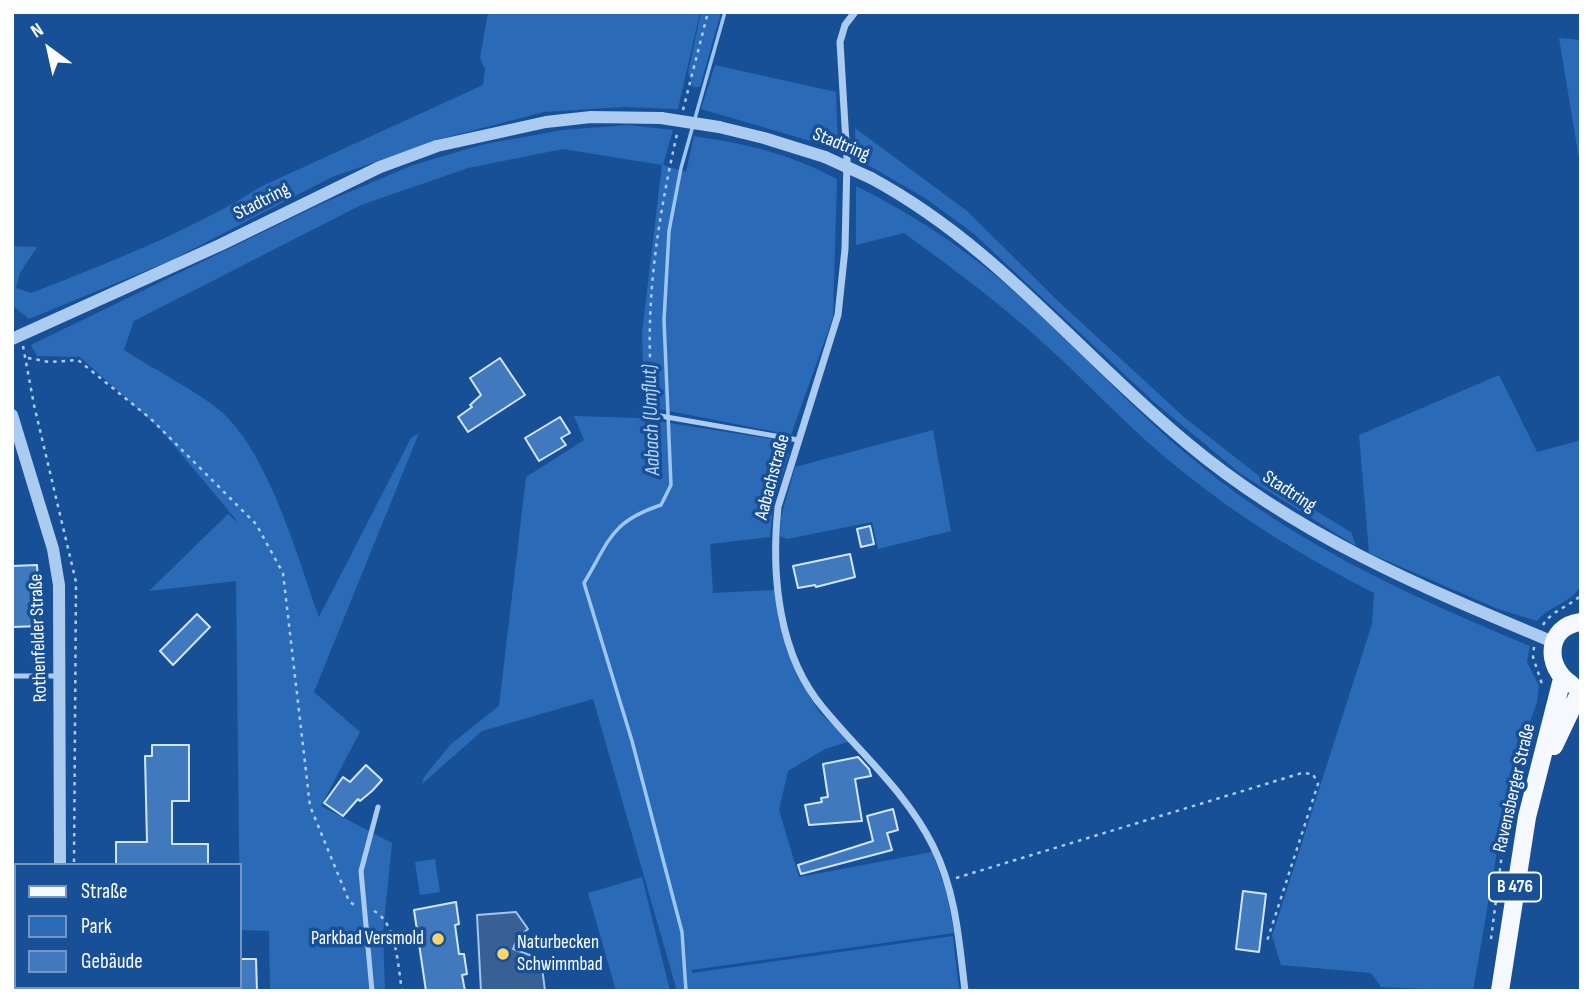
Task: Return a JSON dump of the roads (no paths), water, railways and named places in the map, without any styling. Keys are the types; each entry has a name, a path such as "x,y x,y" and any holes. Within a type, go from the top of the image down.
{"main road":[{"path":"1536,784 1581,688 1562,679 1552,662 1546,639 1566,626 1581,622"},
{"name":"Ravensberger Straße","path":"1500,991 1511,906 1536,784 1562,679"}],"street":[{"name":"Aabachstraße","path":"855,12 845,25 840,43 847,159 845,248 838,315 778,507 775,536 784,625 795,661 808,688 824,710 863,749 932,843 949,880 965,991"},
{"name":"Stadtring","path":"12,339 220,245 380,167 436,146 546,122 591,117 661,118 719,127 825,158 871,178 926,211 989,258 1187,444 1279,510 1384,571 1546,639"},
{"name":"Rothenfelder Straße","path":"12,415 53,549 59,585 60,863"}],"lane":[{"path":"659,415 798,440"},
{"path":"12,676 61,676"},
{"path":"372,991 362,860 378,807"}],"waterway":[{"name":"Aabach (Umflut)","path":"686,991 682,932 632,741 584,583 613,534 631,518 661,505 671,485 664,320 669,231 681,168 725,12"}],"place":[{"name":"Parkbad Versmold","path":"438,939"},
{"name":"Naturbecken Schwimmbad","path":"503,954"}]}
